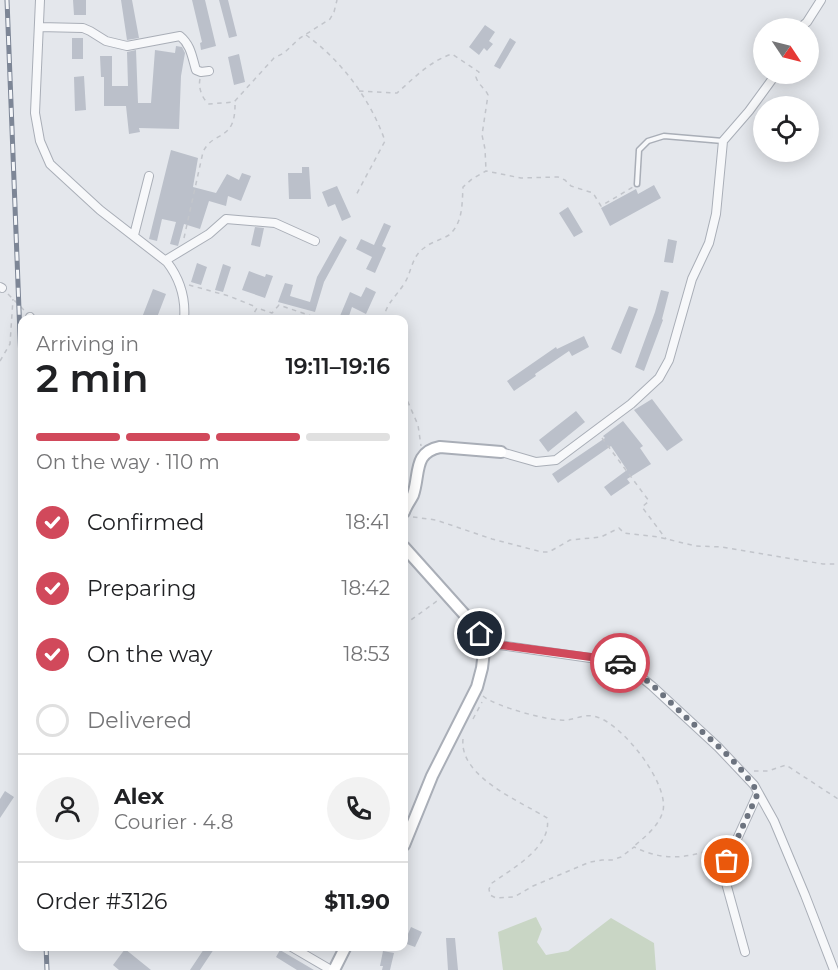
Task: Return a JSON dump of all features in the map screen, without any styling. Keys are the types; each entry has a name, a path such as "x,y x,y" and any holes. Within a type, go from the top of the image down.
{"street":[{"path":"40,0 35,113 36,126 50,164 100,210 166,260 179,282 184,315"},
{"path":"810,18 821,0"},
{"path":"39,27 83,28 106,41 127,46 180,36 186,41 196,70 205,71"},
{"path":"408,505 419,462 432,449 440,447 501,452 536,462 556,460 650,388 663,373 669,360 692,279 703,258 713,230 723,141 769,84"},
{"path":"134,235 149,176"},
{"path":"166,260 208,234 226,219 275,223 315,242"},
{"path":"408,551 473,624 485,643 477,687 432,776 408,835"},
{"path":"485,643 606,659 627,666 652,686 741,770 758,793 774,821 834,970"},
{"path":"745,952 726,883 726,873 727,861 758,793"},
{"path":"299,951 333,970 343,951"}],"lane":[{"path":"637,184 639,150 648,141 664,136 723,141"}],"path":[{"path":"181,251 203,152 207,146 228,132 233,119 234,102 274,58 284,53 305,34 330,19 337,0"},
{"path":"305,34 331,55 378,122 385,141 355,197"},
{"path":"358,92 397,93 424,69 442,57 452,54 480,72 476,77 478,84 488,95 482,135 486,171"},
{"path":"205,71 199,83 206,102 209,104 234,102"},
{"path":"384,315 387,306 405,282 416,255 425,246 449,235 458,223 462,213 463,187 486,171 521,178 558,177 572,186 593,193 601,206 637,184"},
{"path":"179,282 229,296 272,313 279,305 308,315"},
{"path":"1,287 28,315"},
{"path":"0,361 10,344 13,298"},
{"path":"253,315 257,308"},
{"path":"408,402 418,425 422,450 419,462"},
{"path":"596,430 649,501 642,507 666,539"},
{"path":"408,511 492,539 542,552 549,552 570,540 601,537 619,528 624,533 696,546 722,547 823,564 838,564"},
{"path":"408,622 436,602 450,598"},
{"path":"466,731 462,746 473,770 488,782 547,818 549,825 546,834 530,856 492,883 489,889 490,895 496,898 514,897 533,886 590,862 621,857 634,847 660,819 663,808 662,796 656,778 628,739 611,724 590,715 555,720 496,704 480,694 482,702 470,723"},
{"path":"741,770 768,771 786,765 838,799"},
{"path":"634,847 656,855 676,858 695,855 737,837"}],"green space":[{"path":"536,917 542,929 537,942 546,955 568,951 611,918 654,943 656,970 503,970 498,932"}],"building":[{"path":"73,0 86,0 86,15 74,15"},
{"path":"121,0 132,0 139,38 127,40"},
{"path":"192,0 205,0 216,46 201,50 200,43 202,42"},
{"path":"219,0 228,0 237,36 229,38"},
{"path":"485,25 495,32 489,41 493,44 487,51 484,48 479,55 469,47"},
{"path":"72,38 83,38 83,59 72,59"},
{"path":"510,38 516,42 500,69 494,66"},
{"path":"176,46 182,47 185,53 181,76 179,129 139,128 140,132 129,134 126,106 104,106 104,77 101,77 100,56 112,56 112,86 128,86 127,52 136,50 138,103 151,103 155,50 175,53"},
{"path":"239,54 245,82 234,85 228,57"},
{"path":"84,76 86,110 75,111 74,77"},
{"path":"171,150 198,158 193,187 216,193 227,174 239,180 242,173 251,176 241,201 228,196 226,206 209,201 200,229 184,224 178,246 170,244 176,222 162,219 157,241 149,239"},
{"path":"302,167 309,167 311,199 289,199 288,173 302,173"},
{"path":"654,185 661,198 610,226 601,208 636,189 638,194"},
{"path":"337,186 351,217 342,221 335,204 328,207 322,192"},
{"path":"568,207 583,232 574,237 559,213"},
{"path":"384,223 391,226 382,246 386,248 375,273 366,269 372,257 356,249 361,239 374,245"},
{"path":"255,227 264,228 260,247 251,245"},
{"path":"340,236 347,240 324,282 315,312 278,302 285,283 293,285 290,296 310,302 317,277"},
{"path":"668,239 677,241 673,263 664,262"},
{"path":"197,263 207,267 201,285 191,282"},
{"path":"223,264 231,267 223,292 215,290"},
{"path":"249,271 265,277 266,274 273,276 265,298 242,290"},
{"path":"366,287 376,292 366,314 352,307 349,315 340,315 350,292 361,297"},
{"path":"153,289 166,294 158,315 143,315"},
{"path":"661,290 669,292 663,320 644,371 635,367"},
{"path":"629,306 638,309 621,354 611,349"},
{"path":"584,336 589,347 572,356 569,351 514,391 507,381 556,347 557,349"},
{"path":"652,399 683,440 667,451 634,410"},
{"path":"576,411 585,422 548,452 539,440"},
{"path":"623,421 643,446 640,448 651,464 627,479 630,483 611,496 604,487 627,470 611,446 558,483 552,474 605,438 603,436"},
{"path":"5,791 14,797 0,818 0,799"},
{"path":"411,927 422,932 415,947 408,944"},
{"path":"446,938 455,938 458,970 448,970"},
{"path":"124,951 127,951 151,970 119,970 113,965"},
{"path":"203,951 213,951 200,970 190,970"},
{"path":"282,951 314,970 297,970 276,957"},
{"path":"383,951 394,953 390,970 382,970 383,966 380,966"}],"railway":[{"path":"7,0 19,315"},
{"path":"46,951 47,970"}],"way so far":[{"path":"620,663 636,672 652,686 718,747 754,785 758,793 727,861"}],"route":[{"path":"480,634 485,643 571,656 595,657 620,663"}]}
